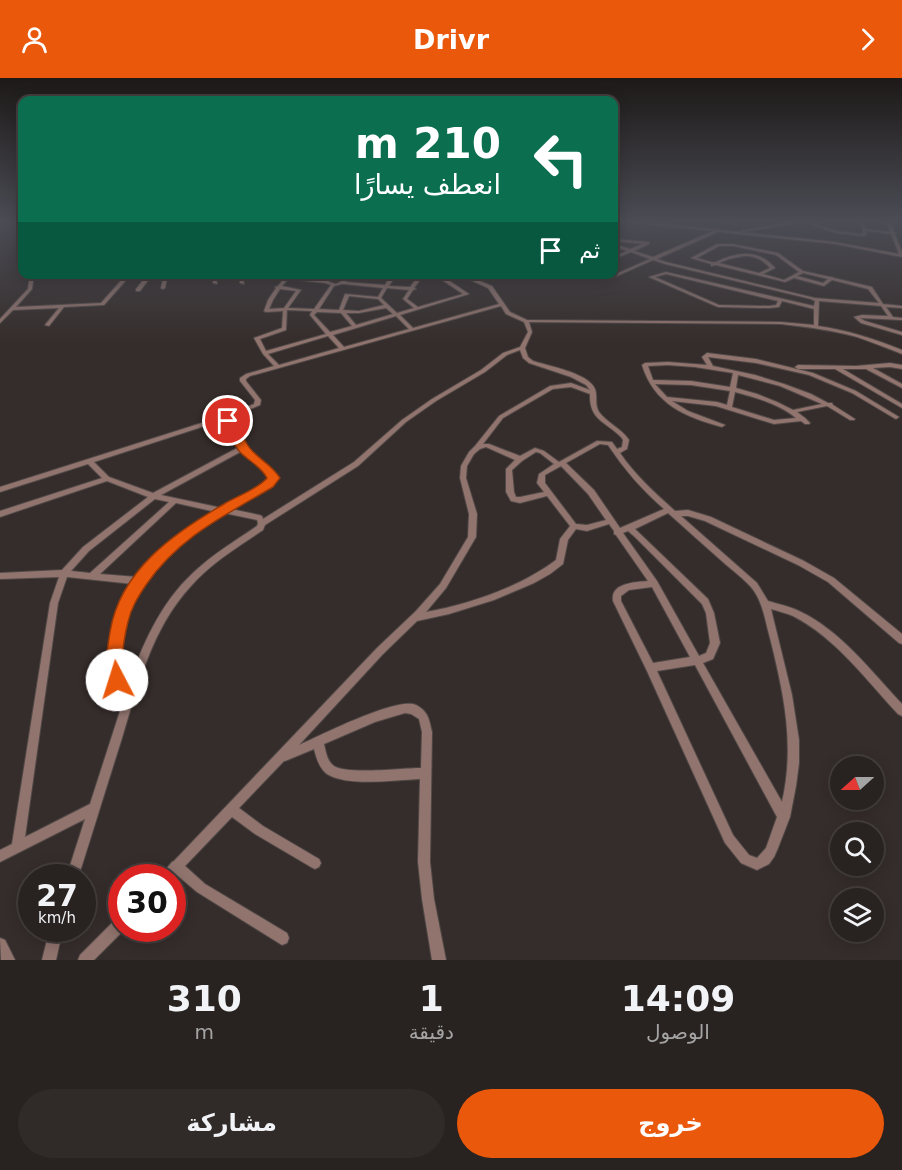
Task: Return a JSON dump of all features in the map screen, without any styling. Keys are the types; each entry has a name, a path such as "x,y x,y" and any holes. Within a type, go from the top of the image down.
{"street":[{"path":"618,274 645,261"},
{"path":"663,261 815,299 902,307"},
{"path":"703,261 788,281 802,272"},
{"path":"672,286 719,261"},
{"path":"733,289 773,268 765,261"},
{"path":"787,261 802,272 870,288 891,318"},
{"path":"781,300 774,307 722,307 654,279 652,276 663,273 816,308"},
{"path":"795,277 824,285 832,279"},
{"path":"0,322 30,289 31,279"},
{"path":"12,309 102,304 126,279"},
{"path":"138,290 147,279"},
{"path":"163,288 165,279"},
{"path":"215,279 215,283"},
{"path":"242,279 242,283"},
{"path":"286,279 277,287 269,300 266,311 285,309 359,312 387,306"},
{"path":"308,279 333,285 343,283 414,289"},
{"path":"326,282 330,279"},
{"path":"343,279 343,283"},
{"path":"379,298 391,279"},
{"path":"417,308 405,299 414,289 418,279"},
{"path":"265,353 467,294 442,279"},
{"path":"472,279 490,287 501,305 515,317 526,321 781,323 816,326 861,336 902,352"},
{"path":"690,294 710,284"},
{"path":"333,285 312,315 342,348"},
{"path":"277,287 299,290 285,309 284,329 257,338 265,353 277,366"},
{"path":"341,310 346,295 379,298 412,329"},
{"path":"815,299 816,326"},
{"path":"0,492 219,420 257,405 258,400 243,378 277,366 501,305"},
{"path":"47,325 63,306"},
{"path":"341,310 354,326"},
{"path":"902,319 856,317 863,322 902,334"},
{"path":"76,864 126,708 152,636 175,598 212,561 260,528 262,524 356,464 404,421 483,371 505,354 522,348 530,332 526,321"},
{"path":"522,348 529,361 583,380 589,385 593,393 592,406 596,412 626,440 625,448 616,452"},
{"path":"711,368 705,357 707,355 788,367 867,368 890,364 902,367"},
{"path":"722,425 697,418 664,399 652,382 645,365 671,364 736,373 770,382 830,404 852,419"},
{"path":"788,367 855,392 896,417"},
{"path":"837,368 902,406"},
{"path":"867,368 902,386"},
{"path":"729,408 736,373"},
{"path":"652,382 684,381 732,389 794,411 805,421 774,422 706,402 664,399"},
{"path":"179,864 443,586 472,537 473,514 463,477 468,456 478,447 501,417 552,387 568,385 593,393"},
{"path":"794,411 830,404"},
{"path":"126,708 114,663 115,644 128,599 139,581 169,546 223,510 269,484 274,478 269,470 243,448 230,424 219,420"},
{"path":"611,521 586,528 574,526 541,483 540,476 602,441 610,443 637,479 754,585 766,604 792,716 794,774 784,817 768,856 763,862 750,862 729,838 651,668 617,601 616,595 627,587 654,583"},
{"path":"478,447 487,445 520,459"},
{"path":"17,848 54,603 64,573 86,549 154,496 243,448"},
{"path":"548,493 520,500 512,498 509,469 534,450 540,450 560,464 591,492 654,583 699,660 784,817"},
{"path":"89,461 107,479 154,496 259,518 262,524"},
{"path":"0,514 107,479"},
{"path":"92,576 175,500"},
{"path":"617,531 672,512 688,513 708,519 801,563 831,580 902,640"},
{"path":"415,618 464,607 546,572 560,562 564,539 574,526"},
{"path":"629,528 679,574 705,602 710,613 714,643 710,656 651,668"},
{"path":"0,576 64,573 139,581"},
{"path":"766,604 798,615 813,624 841,648 902,711"},
{"path":"278,759 386,713 413,709 419,712 426,723 424,862 439,960"},
{"path":"318,741 324,762 336,772 354,775 426,773"},
{"path":"0,856 94,808"},
{"path":"231,809 259,830 315,864"},
{"path":"186,874 201,888 282,938"},
{"path":"85,960 108,937"},
{"path":"49,960 54,942"},
{"path":"0,945 8,960"}],"route":[{"path":"117,680 114,663 115,644 128,599 139,581 169,546 223,510 269,484 274,478 269,470 243,448 228,421"}]}
